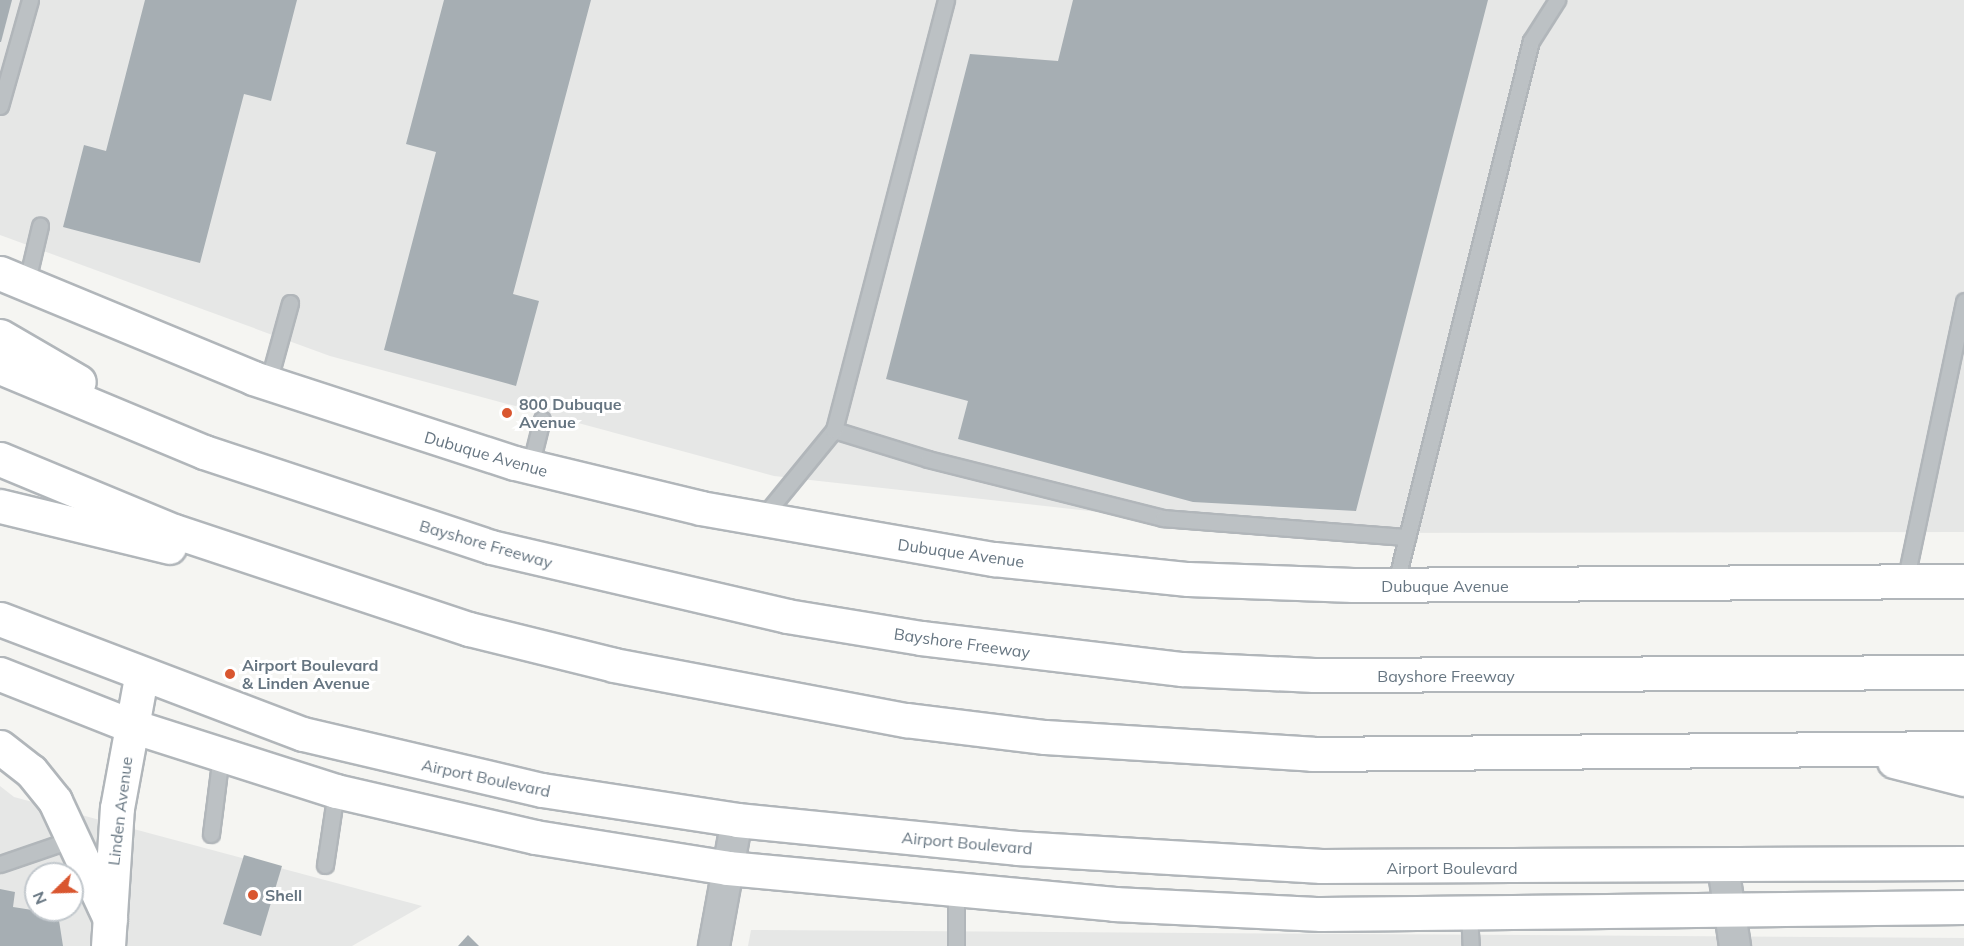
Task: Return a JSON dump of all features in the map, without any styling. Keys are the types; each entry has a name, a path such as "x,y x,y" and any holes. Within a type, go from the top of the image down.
{"main road":[{"name":"Dubuque Avenue","path":"13,279 268,383 530,467 761,519 1093,571 1395,586 1964,581"},
{"path":"0,336 204,452"},
{"name":"Bayshore Freeway","path":"0,367 204,452 491,547 788,616 921,639 1182,669 1314,675 1964,672"},
{"path":"0,459 174,531 328,586"},
{"path":"0,506 328,586 614,665 906,720 1045,737 1312,754 1964,748"},
{"name":"Airport Boulevard","path":"0,619 141,677 303,734 443,771 737,820 1216,862 1425,868 1964,863"},
{"path":"1847,673 1964,665"},
{"path":"0,674 132,726 336,791 535,837 728,868 956,890 1214,910 1469,913 1964,907"},
{"name":"Linden Avenue","path":"109,932 117,808 141,677"},
{"path":"0,747 31,771 56,801 109,932"},
{"path":"1851,750 1964,779"}],"street":[{"path":"714,946 737,820"},
{"path":"1723,866 1735,946"}],"lane":[{"path":"0,106 30,0"},
{"path":"761,519 834,430 946,0"},
{"path":"1395,586 1531,41 1557,0"},
{"path":"13,279 40,226"},
{"path":"1905,582 1964,301"},
{"path":"268,383 290,303"},
{"path":"530,467 542,419"},
{"path":"834,430 928,459 1163,518 1407,537"},
{"path":"211,834 221,756"},
{"path":"325,865 336,791"},
{"path":"0,864 73,839"},
{"path":"956,890 956,946"},
{"path":"1469,913 1470,946"}],"shaded area":[{"path":"0,0 1964,0 1964,532 1288,533 774,476 330,356 0,235"},
{"path":"0,786 14,797 422,906 352,946 0,946"},
{"path":"751,930 1964,938 1964,946 748,946"}],"building":[{"path":"0,0 12,0 1,42 0,42"},
{"path":"145,0 297,0 271,101 244,94 200,263 63,227 84,145 106,151"},
{"path":"444,0 591,0 513,294 539,301 516,386 384,350 436,152 406,144"},
{"path":"1073,0 1488,0 1356,511 1193,502 958,439 968,401 886,379 970,54 1058,61"},
{"name":"Shell","path":"244,855 282,866 261,936 223,924"},
{"path":"0,889 15,892 13,907 24,909 24,922 59,922 63,946 0,946"},
{"path":"468,935 479,946 458,946"}],"place":[{"name":"800 Dubuque Avenue","path":"507,413"},
{"name":"Airport Boulevard & Linden Avenue","path":"230,674"},
{"name":"Shell","path":"253,895"}]}
